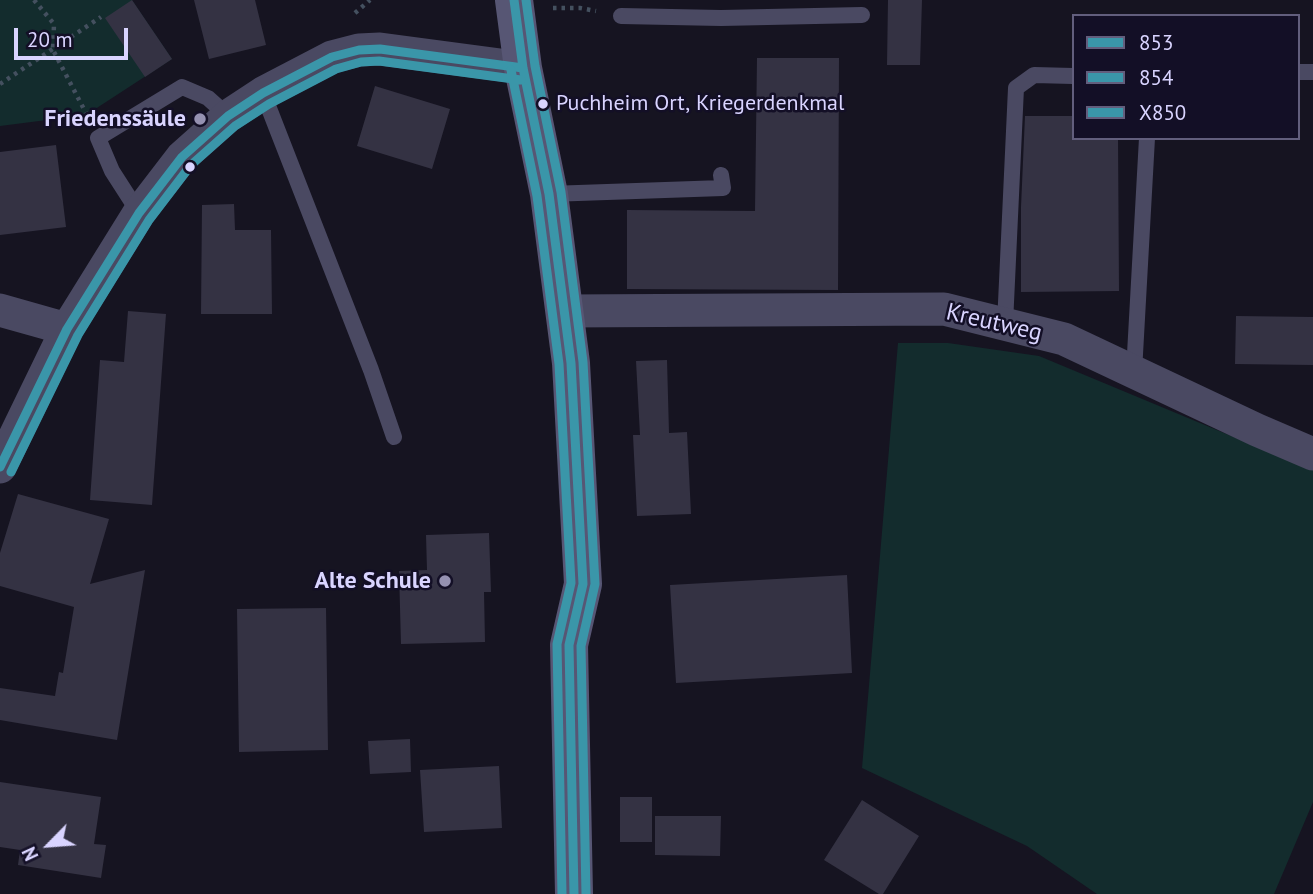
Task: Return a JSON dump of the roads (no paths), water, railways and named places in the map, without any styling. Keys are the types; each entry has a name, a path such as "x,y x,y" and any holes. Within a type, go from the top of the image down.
{"street":[{"path":"514,0 523,68 549,194 571,363 583,584 569,645 574,894"},
{"path":"0,467 67,329 139,213 182,157 228,116 263,93 332,57 359,50 380,48 523,68"},
{"name":"Kreutweg","path":"565,311 944,309 1064,339 1256,430 1313,454"},
{"path":"0,310 67,329"}],"lane":[{"path":"621,16 721,25 862,15"},
{"path":"1005,324 1016,88 1034,75 1072,76"},
{"path":"139,213 112,171 98,138 183,87 208,98 228,116"},
{"path":"263,93 371,370 394,437"},
{"path":"1134,372 1147,140"},
{"path":"549,194 624,183 723,188 721,175"}],"place":[{"name":"Puchheim Ort, Kriegerdenkmal","path":"543,104"},
{"name":"Friedenssäule","path":"200,119"},
{"name":"Alte Schule","path":"445,581"}]}
